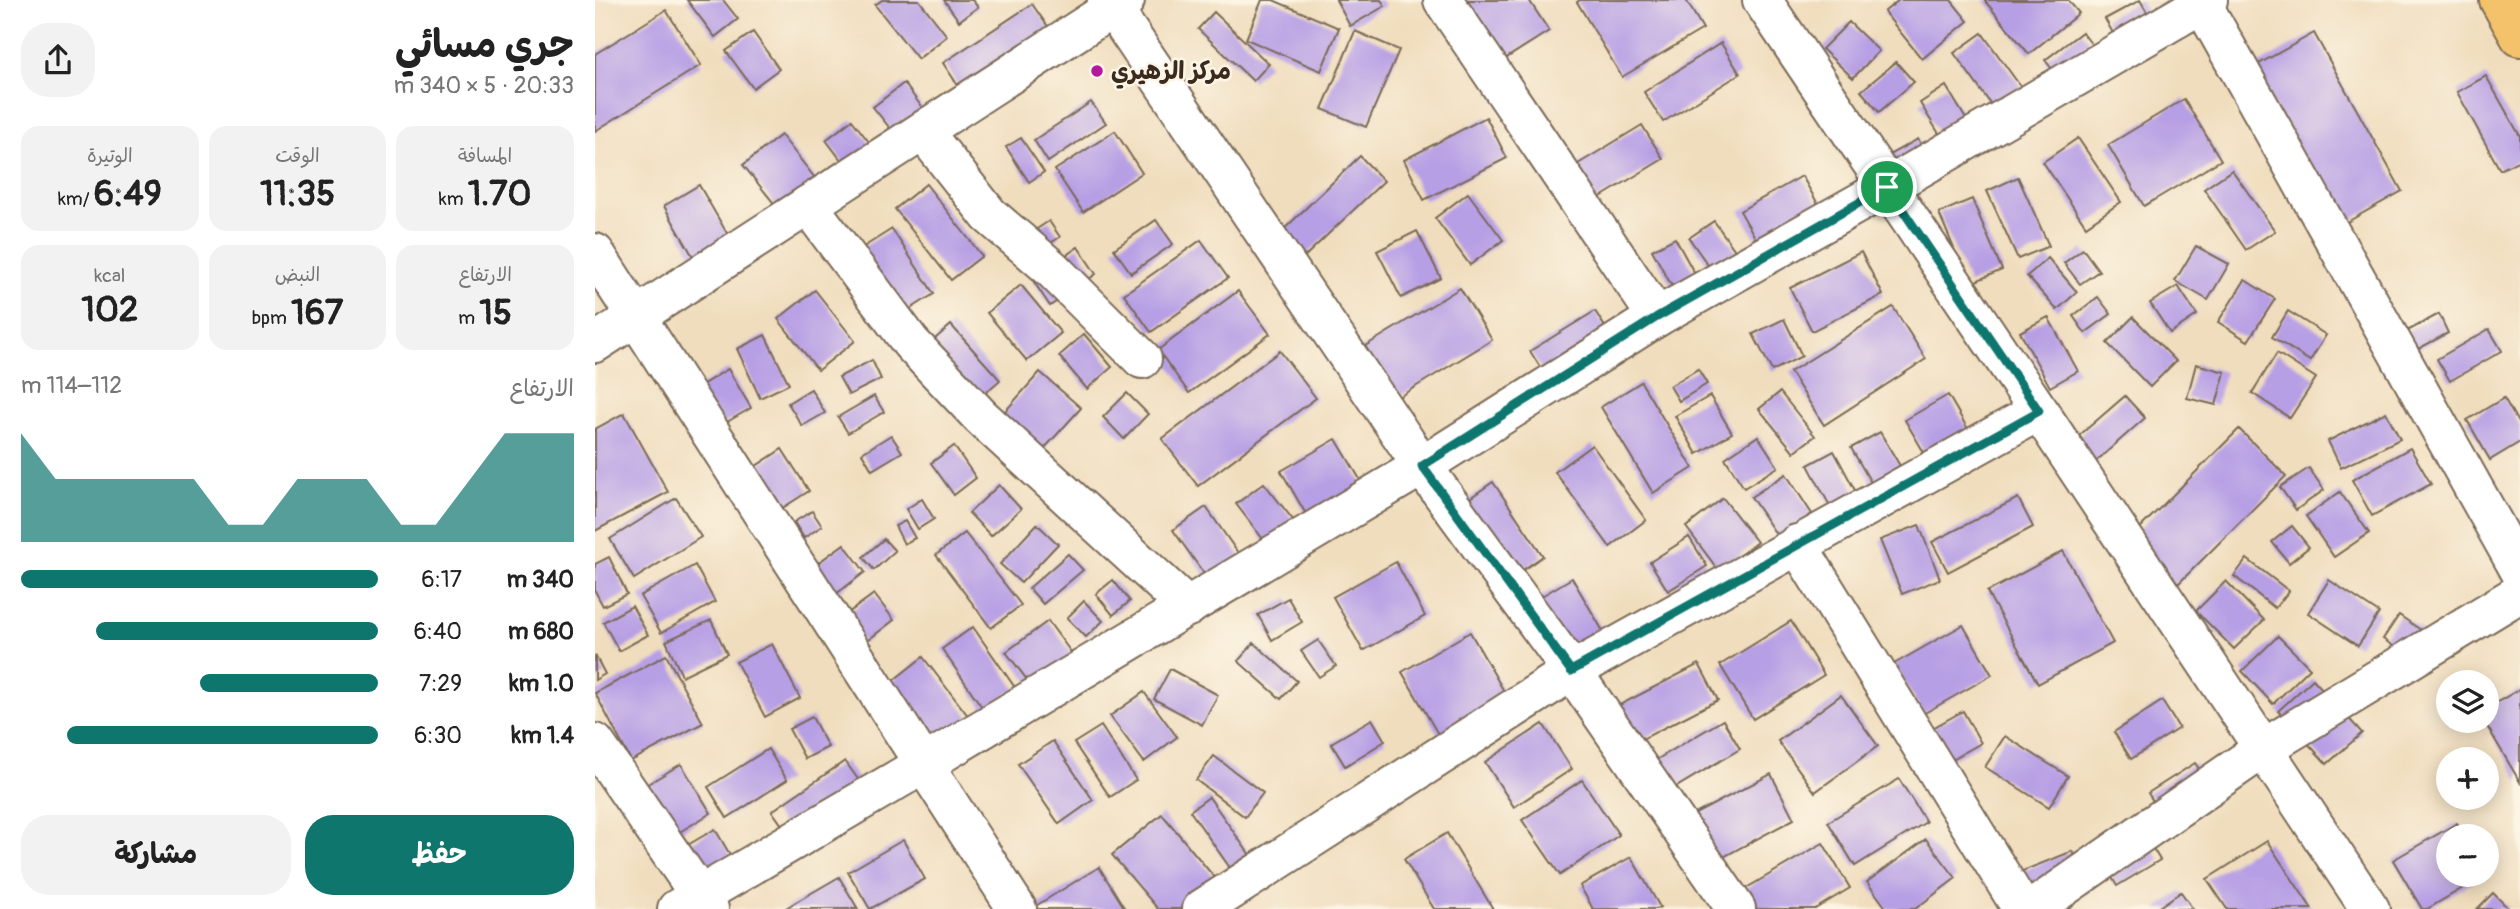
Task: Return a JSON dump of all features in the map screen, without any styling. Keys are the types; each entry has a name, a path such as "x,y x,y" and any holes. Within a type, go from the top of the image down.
{"main road":[{"path":"2499,0 2520,37"}],"street":[{"path":"1443,0 1657,317"},
{"path":"1762,0 2039,411 2369,909"},
{"path":"595,743 695,905 924,764 1422,466 1657,317 1887,187 2203,1 2520,571"},
{"path":"595,343 1115,3 1422,466 1571,671 1736,909"},
{"path":"923,131 989,215 1052,269 1142,359"},
{"path":"808,205 920,353 981,417 1188,607"},
{"path":"595,253 1017,909"},
{"path":"1202,909 1571,671 2039,411"},
{"path":"1797,544 2022,909"},
{"path":"2032,909 2264,748 2520,593"}],"building":[{"path":"687,0 723,0 738,19 715,37"},
{"path":"882,0 919,0 947,36 918,59 875,5"},
{"path":"944,0 972,0 978,7 959,21"},
{"path":"1262,0 1273,0 1339,28 1321,71 1246,39"},
{"path":"1336,0 1381,0 1385,6 1350,26"},
{"path":"1448,0 1529,0 1549,31 1486,71"},
{"path":"1686,0 1703,29 1622,77 1577,2"},
{"path":"1899,0 1951,0 1968,21 1922,59 1884,12"},
{"path":"1984,0 2068,0 2079,13 2029,54"},
{"path":"2140,0 2161,36 2126,56 2105,19"},
{"path":"1032,4 1051,31 961,90 943,63"},
{"path":"666,10 701,65 595,131 595,54"},
{"path":"1214,12 1269,64 1253,81 1198,29"},
{"path":"1849,22 1879,51 1853,78 1822,49"},
{"path":"1355,31 1399,50 1366,127 1322,109"},
{"path":"753,32 779,69 753,88 726,51"},
{"path":"2082,32 2109,67 2072,95 2045,60"},
{"path":"1982,33 2026,94 1998,114 1954,53"},
{"path":"2314,33 2402,191 2340,226 2252,68"},
{"path":"1721,43 1740,74 1663,122 1644,92"},
{"path":"1896,62 1914,82 1879,112 1861,91"},
{"path":"2486,76 2520,136 2520,160 2500,170 2457,92"},
{"path":"904,83 927,114 897,137 873,107"},
{"path":"1946,86 1972,129 1946,145 1920,103"},
{"path":"2184,99 2221,160 2144,206 2108,145"},
{"path":"1091,102 1106,123 1048,162 1034,140"},
{"path":"1486,117 1507,158 1424,200 1404,160"},
{"path":"852,120 886,164 859,184 826,140"},
{"path":"1642,125 1663,159 1581,209 1560,175"},
{"path":"1115,131 1142,173 1083,212 1055,170"},
{"path":"781,135 834,202 797,232 743,165"},
{"path":"1021,138 1044,172 1029,182 1006,147"},
{"path":"2078,138 2121,202 2086,226 2043,162"},
{"path":"1918,139 1940,175 1911,192 1889,155"},
{"path":"1360,156 1384,181 1301,260 1277,236"},
{"path":"2232,170 2275,231 2246,250 2204,189"},
{"path":"1802,176 1834,232 1772,267 1740,211"},
{"path":"2018,177 2049,246 2018,259 1987,191"},
{"path":"926,184 982,256 951,280 895,209"},
{"path":"699,185 735,247 699,267 664,206"},
{"path":"1468,193 1503,240 1470,265 1435,218"},
{"path":"1972,199 2002,270 1969,284 1939,213"},
{"path":"1156,220 1173,244 1131,273 1114,249"},
{"path":"1049,221 1060,237 1019,263 1009,247"},
{"path":"1714,221 1749,270 1724,288 1689,238"},
{"path":"892,229 934,294 885,325 843,260"},
{"path":"1417,231 1441,278 1401,298 1377,251"},
{"path":"1675,238 1697,278 1674,290 1652,250"},
{"path":"1201,240 1228,278 1151,332 1124,294"},
{"path":"2196,246 2229,264 2208,300 2175,281"},
{"path":"1078,247 1096,274 1050,306 1032,279"},
{"path":"2083,249 2099,271 2080,284 2064,263"},
{"path":"1861,252 1883,295 1812,331 1790,288"},
{"path":"2048,258 2077,292 2057,310 2027,276"},
{"path":"2245,280 2275,299 2248,341 2218,322"},
{"path":"1021,285 1061,333 1027,361 987,313"},
{"path":"2178,286 2197,315 2170,333 2150,303"},
{"path":"1460,288 1492,340 1389,403 1357,351"},
{"path":"815,290 855,341 818,370 778,319"},
{"path":"1238,291 1270,334 1189,393 1158,350"},
{"path":"2098,297 2111,314 2085,333 2073,316"},
{"path":"1893,307 1926,359 1824,425 1790,372"},
{"path":"1595,311 1622,354 1557,394 1530,351"},
{"path":"2288,311 2326,335 2310,361 2272,337"},
{"path":"2439,314 2448,333 2407,355 2398,336"},
{"path":"2048,317 2078,371 2050,387 2020,332"},
{"path":"2133,317 2176,361 2150,387 2107,343"},
{"path":"1784,319 1802,356 1772,371 1753,334"},
{"path":"951,325 1000,380 969,407 920,352"},
{"path":"2489,329 2502,351 2450,381 2437,359"},
{"path":"1084,334 1112,367 1087,389 1059,356"},
{"path":"765,335 789,384 760,398 737,349"},
{"path":"1280,351 1316,398 1198,486 1162,439"},
{"path":"2277,353 2316,378 2290,418 2252,393"},
{"path":"872,360 881,379 849,395 839,377"},
{"path":"2196,364 2225,372 2216,405 2187,398"},
{"path":"728,369 751,408 715,429 692,391"},
{"path":"1698,369 1707,384 1679,401 1670,386"},
{"path":"1040,372 1081,408 1034,460 994,424"},
{"path":"1641,382 1693,468 1653,493 1601,407"},
{"path":"811,389 825,413 802,426 788,403"},
{"path":"1780,392 1815,436 1794,452 1759,409"},
{"path":"1127,393 1148,414 1124,439 1103,417"},
{"path":"1948,395 1979,448 1936,473 1905,420"},
{"path":"874,396 884,412 848,433 838,417"},
{"path":"1710,396 1732,433 1697,454 1675,416"},
{"path":"2125,396 2145,418 2094,463 2074,440"},
{"path":"2504,398 2520,426 2520,442 2490,460 2467,420"},
{"path":"2386,412 2400,439 2341,468 2328,441"},
{"path":"624,413 668,492 595,531 595,429"},
{"path":"2239,429 2286,476 2176,586 2129,539"},
{"path":"1880,432 1913,488 1884,505 1851,448"},
{"path":"891,435 902,452 872,470 862,453"},
{"path":"1758,436 1778,467 1744,488 1725,458"},
{"path":"1336,439 1377,508 1321,540 1281,471"},
{"path":"1592,445 1646,520 1610,547 1555,472"},
{"path":"954,446 976,478 954,495 931,463"},
{"path":"2410,448 2431,484 2372,516 2352,480"},
{"path":"782,449 809,491 773,514 747,472"},
{"path":"1834,451 1857,494 1831,508 1808,465"},
{"path":"2309,468 2324,490 2296,510 2280,487"},
{"path":"1786,474 1812,514 1778,537 1751,497"},
{"path":"1493,482 1543,556 1507,581 1457,507"},
{"path":"1264,483 1301,530 1273,552 1236,504"},
{"path":"999,485 1021,509 991,536 969,513"},
{"path":"2340,492 2369,533 2334,557 2306,516"},
{"path":"676,498 701,537 634,579 610,539"},
{"path":"1723,498 1757,542 1719,571 1686,527"},
{"path":"2018,498 2033,527 1948,572 1932,542"},
{"path":"922,499 934,519 918,529 906,509"},
{"path":"1206,507 1245,563 1212,585 1173,530"},
{"path":"812,511 822,526 804,538 794,522"},
{"path":"905,521 915,538 904,544 895,526"},
{"path":"1037,524 1058,544 1021,583 1000,564"},
{"path":"1919,525 1940,579 1902,594 1880,540"},
{"path":"2292,526 2309,547 2289,563 2272,542"},
{"path":"965,533 1021,605 991,628 936,555"},
{"path":"1689,537 1707,566 1668,591 1650,562"},
{"path":"884,539 895,551 874,570 863,557"},
{"path":"844,544 865,572 832,597 811,568"},
{"path":"2063,551 2113,643 2038,684 1987,592"},
{"path":"1068,554 1083,570 1043,604 1029,588"},
{"path":"609,557 627,594 603,606 595,591 595,564"},
{"path":"2247,559 2289,591 2275,608 2234,576"},
{"path":"1396,562 1425,616 1363,651 1333,597"},
{"path":"695,565 715,602 661,633 640,596"},
{"path":"1572,578 1607,638 1570,660 1535,600"},
{"path":"1113,580 1130,601 1113,615 1096,594"},
{"path":"2329,580 2379,613 2358,646 2308,613"},
{"path":"2226,581 2264,620 2234,649 2196,611"},
{"path":"874,594 894,620 864,643 844,616"},
{"path":"1288,598 1302,622 1272,640 1258,615"},
{"path":"1084,601 1103,621 1086,637 1067,618"},
{"path":"632,606 648,635 619,651 603,622"},
{"path":"2399,615 2431,637 2414,660 2383,639"},
{"path":"711,620 727,654 682,676 666,641"},
{"path":"1048,621 1073,655 1031,685 1006,652"},
{"path":"1791,621 1824,675 1753,719 1720,665"},
{"path":"1963,625 1992,675 1923,714 1894,664"},
{"path":"973,627 1016,689 984,710 942,649"},
{"path":"1470,632 1521,721 1453,760 1402,672"},
{"path":"2278,636 2310,668 2273,704 2242,671"},
{"path":"1318,640 1336,666 1319,677 1301,651"},
{"path":"1254,643 1297,681 1281,699 1238,661"},
{"path":"772,644 800,698 765,717 736,662"},
{"path":"595,655 605,674 595,680"},
{"path":"666,655 703,723 631,761 595,693"},
{"path":"923,657 972,721 934,750 885,687"},
{"path":"1699,664 1718,700 1627,747 1608,711"},
{"path":"1170,669 1218,695 1202,725 1154,699"},
{"path":"2313,679 2362,733 2327,764 2278,711"},
{"path":"2520,689 2520,782 2491,733 2499,733 2499,701"},
{"path":"1144,692 1177,737 1144,762 1110,716"},
{"path":"1841,695 1878,746 1815,792 1778,741"},
{"path":"2162,701 2179,728 2131,759 2114,732"},
{"path":"1963,711 1981,743 1949,761 1931,729"},
{"path":"812,717 828,747 805,759 789,729"},
{"path":"1372,719 1385,741 1345,766 1331,743"},
{"path":"1723,720 1740,749 1668,792 1651,763"},
{"path":"1543,724 1572,769 1514,807 1485,762"},
{"path":"1101,726 1136,780 1110,797 1074,743"},
{"path":"2005,736 2068,776 2049,807 1985,767"},
{"path":"1053,741 1093,800 1059,824 1018,764"},
{"path":"768,749 787,780 727,818 708,787"},
{"path":"1214,756 1263,793 1245,817 1196,780"},
{"path":"845,761 860,782 787,832 772,811"},
{"path":"2195,763 2219,799 2171,830 2148,793"},
{"path":"681,764 711,813 668,839 638,790"},
{"path":"1771,774 1794,819 1718,860 1695,814"},
{"path":"1899,779 1926,822 1855,866 1828,822"},
{"path":"1582,780 1619,835 1560,875 1522,820"},
{"path":"1209,797 1252,858 1233,872 1190,811"},
{"path":"1162,814 1234,901 1224,909 1158,909 1112,855"},
{"path":"2136,821 2160,860 2117,886 2093,846"},
{"path":"715,829 743,877 696,904 669,856"},
{"path":"1447,833 1493,909 1434,909 1404,859"},
{"path":"2436,835 2436,887 2465,887 2427,909 2422,909 2393,860"},
{"path":"1926,839 1956,878 1915,909 1887,909 1867,882"},
{"path":"903,840 925,879 870,909 848,872"},
{"path":"2267,841 2312,909 2227,909 2207,879"},
{"path":"1823,843 1850,888 1815,909 1754,909 1743,890"},
{"path":"2073,851 2089,892 2044,909 2020,872"},
{"path":"1631,857 1660,907 1593,909 1580,886"},
{"path":"1099,867 1125,909 1035,909 1034,907"},
{"path":"839,877 858,909 784,909"},
{"path":"2181,892 2193,909 2156,909"},
{"path":"2493,893 2509,909 2477,909"}],"place":[{"name":"مركز الزهيري","path":"1097,71"}],"route":[{"path":"1887,187 2039,411 1571,671 1422,466 1657,317 1887,187"}]}
